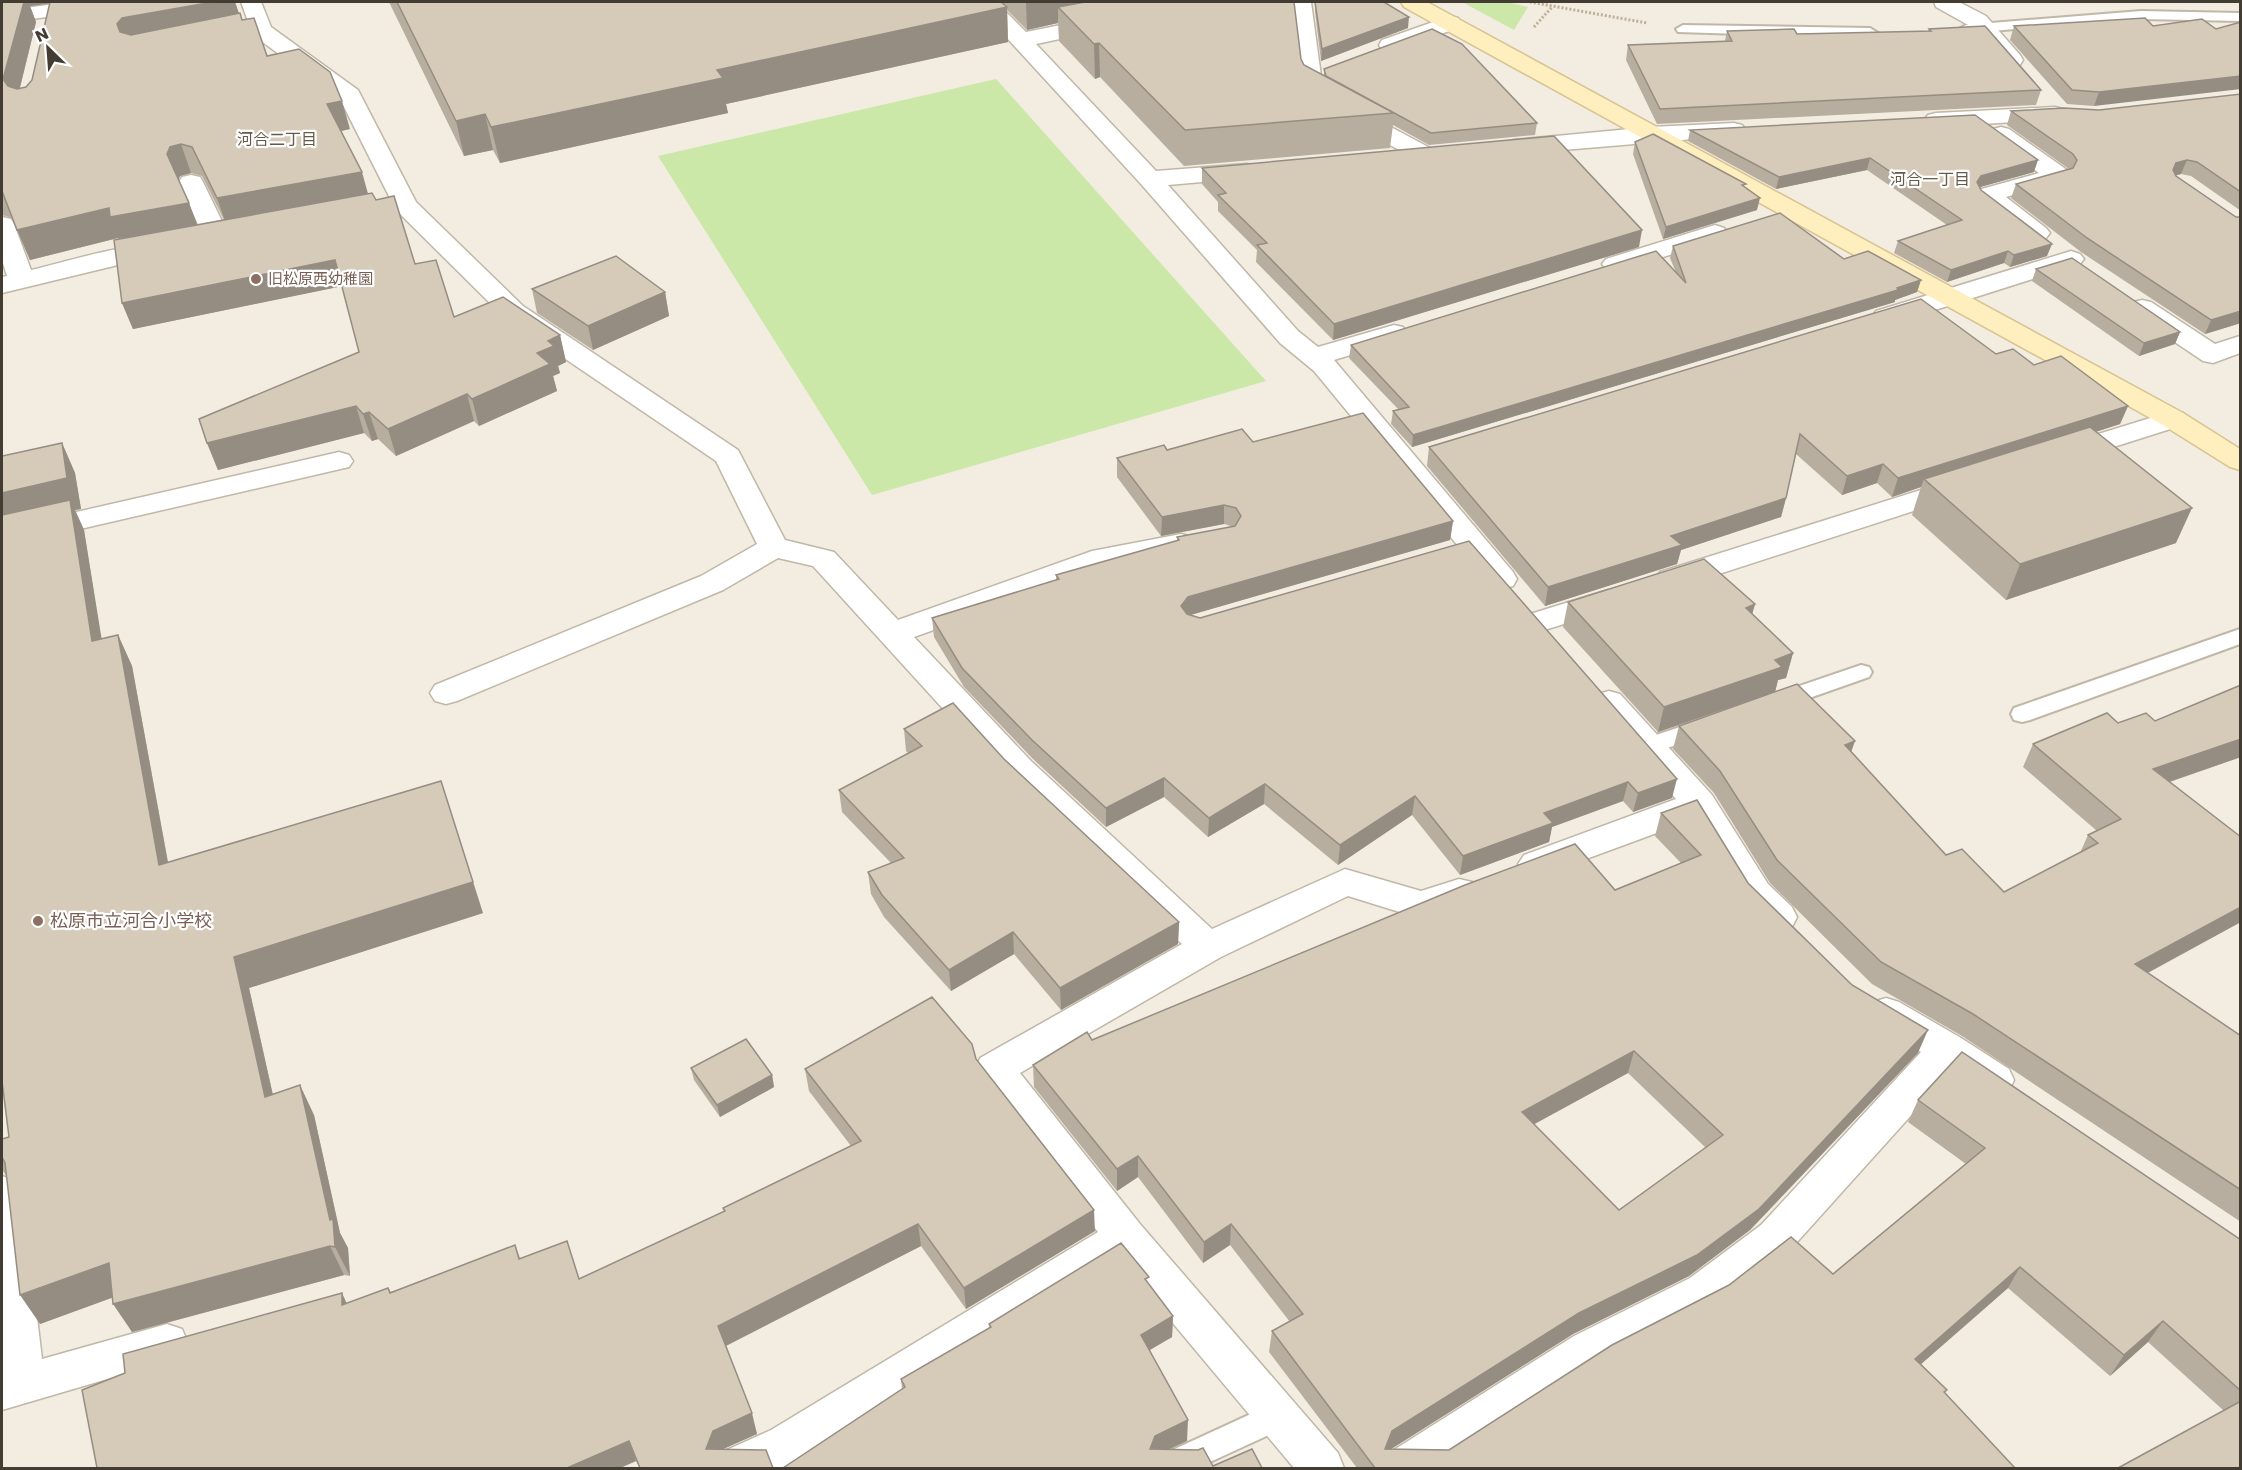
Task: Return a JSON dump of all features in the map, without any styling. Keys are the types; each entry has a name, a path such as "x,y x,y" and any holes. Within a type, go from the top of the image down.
{"street":[{"path":"985,2 1150,180 1289,337 1324,365 1414,458 1462,549 1538,622 1562,649"},
{"path":"1021,40 1113,21 1130,5 1144,2"},
{"path":"1299,2 1312,94 1437,153 1380,159"},
{"path":"1412,2 2173,419 2241,461"},
{"path":"1944,2 1981,25 2029,80"},
{"path":"2,17 50,21 98,5"},
{"path":"250,22 350,96 393,207 514,312 728,456 774,547"},
{"path":"1375,51 1450,23"},
{"path":"1310,75 1331,67"},
{"path":"1908,121 1978,118 2060,108"},
{"path":"1856,326 1952,297 2081,266 1988,195 2058,175 1978,118"},
{"path":"1495,148 1651,134 1756,129"},
{"path":"1150,180 1265,169"},
{"path":"2,224 11,283 122,256 210,241 191,182"},
{"path":"1594,271 1791,210"},
{"path":"2119,291 2213,356 2241,344"},
{"path":"1314,357 1415,326"},
{"path":"2034,463 2173,419"},
{"path":"2,538 339,461"},
{"path":"1538,622 1989,478"},
{"path":"892,634 1103,558 1212,538"},
{"path":"446,693 712,584 774,547 823,559 1019,770 1208,946"},
{"path":"1594,684 1700,804 1755,894 1803,941"},
{"path":"1322,1468 1126,1237 994,1069 1208,946 1345,882 1422,905 1700,804"},
{"path":"1858,996 1948,1048 2016,1095"},
{"path":"1405,1468 1589,1350 1705,1292 1775,1238 1948,1048"},
{"path":"2,1193 12,1386 207,1333"},
{"path":"736,1468 787,1445 1126,1237"}],"lane":[{"path":"1950,30 1981,25 2141,15 2241,17"},
{"path":"1683,29 1882,33"},
{"path":"2022,714 2241,636"},
{"path":"1761,707 1861,672"},
{"path":"1649,746 1727,719"},
{"path":"1166,1468 1277,1416"}],"path":[{"path":"1530,2 1683,29"}],"green space":[{"path":"1462,2 1507,2 1528,7 1514,30"},
{"path":"996,79 1266,381 872,495 658,156"}],"building":[{"path":"2,2 24,2 3,79 8,86 17,89 26,87 32,80 50,2 213,2 122,18 117,24 120,32 131,35 240,13 242,20 254,18 267,56 299,49 330,72 342,101 327,104 362,172 217,198 192,147 181,144 170,147 167,154 189,203 110,217 109,208 17,230 2,191"},
{"path":"397,2 1001,2 1007,7 717,70 723,78 491,127 485,114 456,121"},
{"path":"1085,2 1294,2 1301,59 1304,65 1394,113 1185,130 1099,43 1094,44 1058,7"},
{"path":"1315,2 1384,2 1409,17 1322,49"},
{"path":"2145,18 2153,26 2202,19 2216,29 2241,22 2241,76 2099,92 2072,90 2014,26"},
{"path":"1985,26 2041,90 1660,109 1628,45 1732,41 1727,31 1794,29 1797,34 1931,31 1929,29"},
{"path":"1432,29 1462,44 1537,123 1431,133 1326,76 1324,69"},
{"path":"2241,94 2241,192 2197,162 2187,160 2176,163 2173,170 2176,176 2236,217 2241,217 2241,311 2211,320 2087,238 2016,184 2073,168 2077,160 2073,154 2011,111 2064,108 2099,110"},
{"path":"1975,115 2038,160 1981,176 1977,182 1981,190 2052,244 2014,255 2008,251 1951,270 1898,241 1962,220 1870,158 1779,177 1690,130"},
{"path":"1653,134 1746,184 1742,185 1760,198 1666,227 1635,142"},
{"path":"1554,136 1642,230 1334,324 1257,245 1267,243 1218,195 1226,193 1202,168"},
{"path":"372,193 376,200 394,196 415,264 436,260 454,317 503,297 560,335 548,341 554,346 537,353 550,364 472,399 467,394 388,429 369,412 363,414 356,406 207,443 199,419 359,352 335,260 122,303 114,240"},
{"path":"1780,213 1844,259 1868,251 1921,280 1897,288 1898,290 1413,435 1393,411 1409,407 1351,345 1656,251 1686,283 1673,246"},
{"path":"616,256 665,292 588,326 532,289"},
{"path":"2072,258 2180,332 2144,343 2036,269"},
{"path":"1921,299 1996,354 2013,349 2034,365 2061,356 2128,406 1898,478 1883,464 1847,476 1800,434 1786,498 1671,536 1682,545 1548,587 1429,447"},
{"path":"1363,413 1453,521 1188,597 1181,606 1187,614 1200,618 1469,541 1677,779 1638,793 1628,782 1544,813 1553,823 1463,856 1415,796 1340,845 1265,784 1209,818 1164,778 1106,808 1032,740 962,668 932,618 1059,579 1056,575 1179,540 1177,537 1235,526 1241,516 1236,508 1224,505 1162,517 1117,458 1164,445 1167,450 1242,429 1253,442"},
{"path":"2090,427 2192,508 2020,564 1924,479"},
{"path":"62,443 67,478 2,493 2,456"},
{"path":"70,500 92,641 118,635 159,865 441,781 473,882 234,957 265,1097 300,1085 330,1220 333,1219 335,1247 330,1246 113,1304 109,1263 20,1295 5,1163 2,1157 2,1139 9,1137 2,1081 2,515"},
{"path":"1704,559 1755,604 1746,608 1793,653 1775,660 1782,667 1664,707 1568,602"},
{"path":"1797,684 1855,741 1845,745 1946,855 1962,849 2004,892 2098,843 2088,835 2121,819 2033,744 2107,713 2118,723 2146,713 2155,721 2241,685 2241,739 2153,769 2241,837 2241,907 2135,964 2241,1036 2241,1190 1973,1014 1881,962 1777,860 1720,771 1679,726"},
{"path":"953,703 1004,759 1179,922 1060,988 1013,932 949,970 882,895 868,872 904,858 839,790 922,746 904,729"},
{"path":"1697,800 1748,883 1852,985 1928,1030 1759,1209 1697,1255 1579,1313 1392,1431 1385,1449 1449,1450 1612,1345 1729,1285 1791,1237 1833,1274 1985,1148 1918,1100 1962,1052 2241,1240 2241,1391 2163,1321 2124,1355 2020,1267 1915,1359 1947,1390 1944,1392 2015,1468 1375,1468 1272,1331 1303,1314 1231,1224 1204,1242 1138,1156 1117,1169 1033,1065 1087,1032 1092,1040 1465,885 1575,844 1615,890 1701,855 1661,813","holes":["1634,1051 1723,1135 1619,1210 1522,1112"]},
{"path":"932,997 972,1044 976,1059 1094,1210 964,1288 918,1224 718,1326 752,1413 713,1431 706,1449 766,1450 773,1468 640,1468 629,1441 567,1468 97,1468 82,1390 125,1373 123,1354 342,1293 342,1305 388,1288 390,1293 515,1245 519,1259 567,1241 579,1279 725,1211 723,1208 861,1141 805,1069"},
{"path":"746,1039 772,1075 717,1105 691,1068"},
{"path":"1121,1243 1149,1277 1145,1279 1173,1316 1141,1335 1188,1420 1155,1436 1150,1449 1198,1450 1203,1448 1213,1466 1252,1449 1262,1468 783,1468 905,1387 901,1379 991,1327 989,1324"},
{"path":"2241,1401 2241,1468 2118,1468"}],"place":[{"name":"旧松原西幼稚園","path":"256,279"},
{"name":"松原市立河合小学校","path":"38,921"}],"district":[{"name":"河合二丁目","path":"277,139"},
{"name":"河合一丁目","path":"1930,179"}]}
